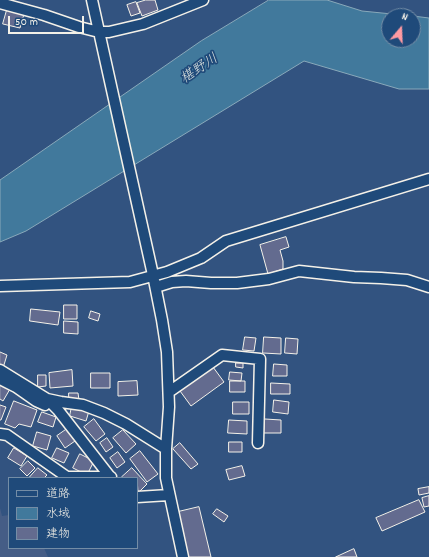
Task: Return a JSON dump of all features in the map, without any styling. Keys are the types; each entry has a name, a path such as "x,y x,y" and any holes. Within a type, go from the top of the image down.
{"street":[{"path":"92,0 162,320 166,346 169,392 166,478 183,557"},
{"path":"0,3 44,15 79,27 99,32 109,32 143,24 203,0"},
{"path":"0,286 130,282 167,272 201,258 226,241 429,179"},
{"path":"156,287 172,282 186,281 237,283 269,279 299,271 354,277 407,280 429,287"},
{"path":"169,392 222,355 260,359 258,443"},
{"path":"0,370 47,399 58,410 110,477"},
{"path":"0,379 45,405 47,399"},
{"path":"47,399 83,404 126,424 166,449"},
{"path":"0,434 7,435 67,477"},
{"path":"138,497 169,495"}],"shaded area":[{"path":"0,508 2,516 8,515 8,549 44,549 48,557 0,557"}],"water":[{"name":"椹野川","path":"269,0 327,0 362,11 381,13 381,48 421,48 421,17 429,18 429,89 399,89 304,61 26,231 0,242 0,180 201,41"}],"building":[{"path":"146,0 155,0 158,10 142,16 137,3"},
{"path":"136,2 140,13 131,16 127,5"},
{"path":"7,10 24,14 20,28 3,24"},
{"path":"286,237 289,247 280,250 283,261 283,269 268,274 260,245"},
{"path":"64,305 77,305 77,319 64,319"},
{"path":"31,309 60,312 58,325 30,321"},
{"path":"91,311 100,314 98,321 89,318"},
{"path":"64,321 78,322 78,334 64,333"},
{"path":"245,337 256,338 254,351 243,350"},
{"path":"264,337 281,338 281,354 263,353"},
{"path":"286,338 298,339 297,354 285,353"},
{"path":"0,352 7,355 3,368 0,367"},
{"path":"236,363 243,363 243,368 236,367"},
{"path":"274,364 287,365 287,376 273,376"},
{"path":"213,367 224,382 191,406 180,391"},
{"path":"72,370 73,386 50,388 49,373"},
{"path":"230,372 242,373 241,381 229,380"},
{"path":"91,373 110,373 110,388 91,388"},
{"path":"38,375 46,375 46,386 38,387"},
{"path":"137,381 138,395 118,396 118,382"},
{"path":"230,381 245,381 245,392 230,392"},
{"path":"271,383 290,384 290,394 271,394"},
{"path":"0,384 10,389 3,401 0,399"},
{"path":"69,393 78,393 79,400 69,400"},
{"path":"274,400 289,402 288,414 273,412"},
{"path":"14,401 37,410 31,427 19,424 15,428 5,424"},
{"path":"233,402 249,402 249,414 233,414"},
{"path":"0,405 6,407 1,420 0,420"},
{"path":"72,406 89,411 86,421 70,416"},
{"path":"42,412 56,417 53,427 38,422"},
{"path":"94,419 105,434 96,441 84,427"},
{"path":"265,419 281,420 281,433 264,433"},
{"path":"229,420 247,421 247,434 228,433"},
{"path":"67,429 75,441 65,448 57,436"},
{"path":"123,430 136,444 126,453 113,438"},
{"path":"37,432 51,436 47,450 33,446"},
{"path":"107,438 113,447 106,452 100,443"},
{"path":"229,442 242,442 242,452 229,452"},
{"path":"180,443 198,464 191,469 173,449"},
{"path":"14,448 27,456 21,466 8,458"},
{"path":"57,448 69,453 64,463 52,458"},
{"path":"140,451 158,474 147,482 130,459"},
{"path":"118,452 125,462 117,468 110,458"},
{"path":"80,454 94,461 87,475 73,468"},
{"path":"28,461 35,468 27,476 20,469"},
{"path":"242,466 245,476 229,480 226,470"},
{"path":"38,468 47,475 45,477 30,477"},
{"path":"132,468 147,484 138,493 138,477 122,477"},
{"path":"429,487 429,493 419,495 418,489"},
{"path":"429,496 429,506 424,507 422,498"},
{"path":"419,500 425,512 382,531 376,518"},
{"path":"199,507 211,557 188,557 178,512"},
{"path":"217,509 228,516 224,522 213,514"},
{"path":"354,549 357,557 336,557"}]}
